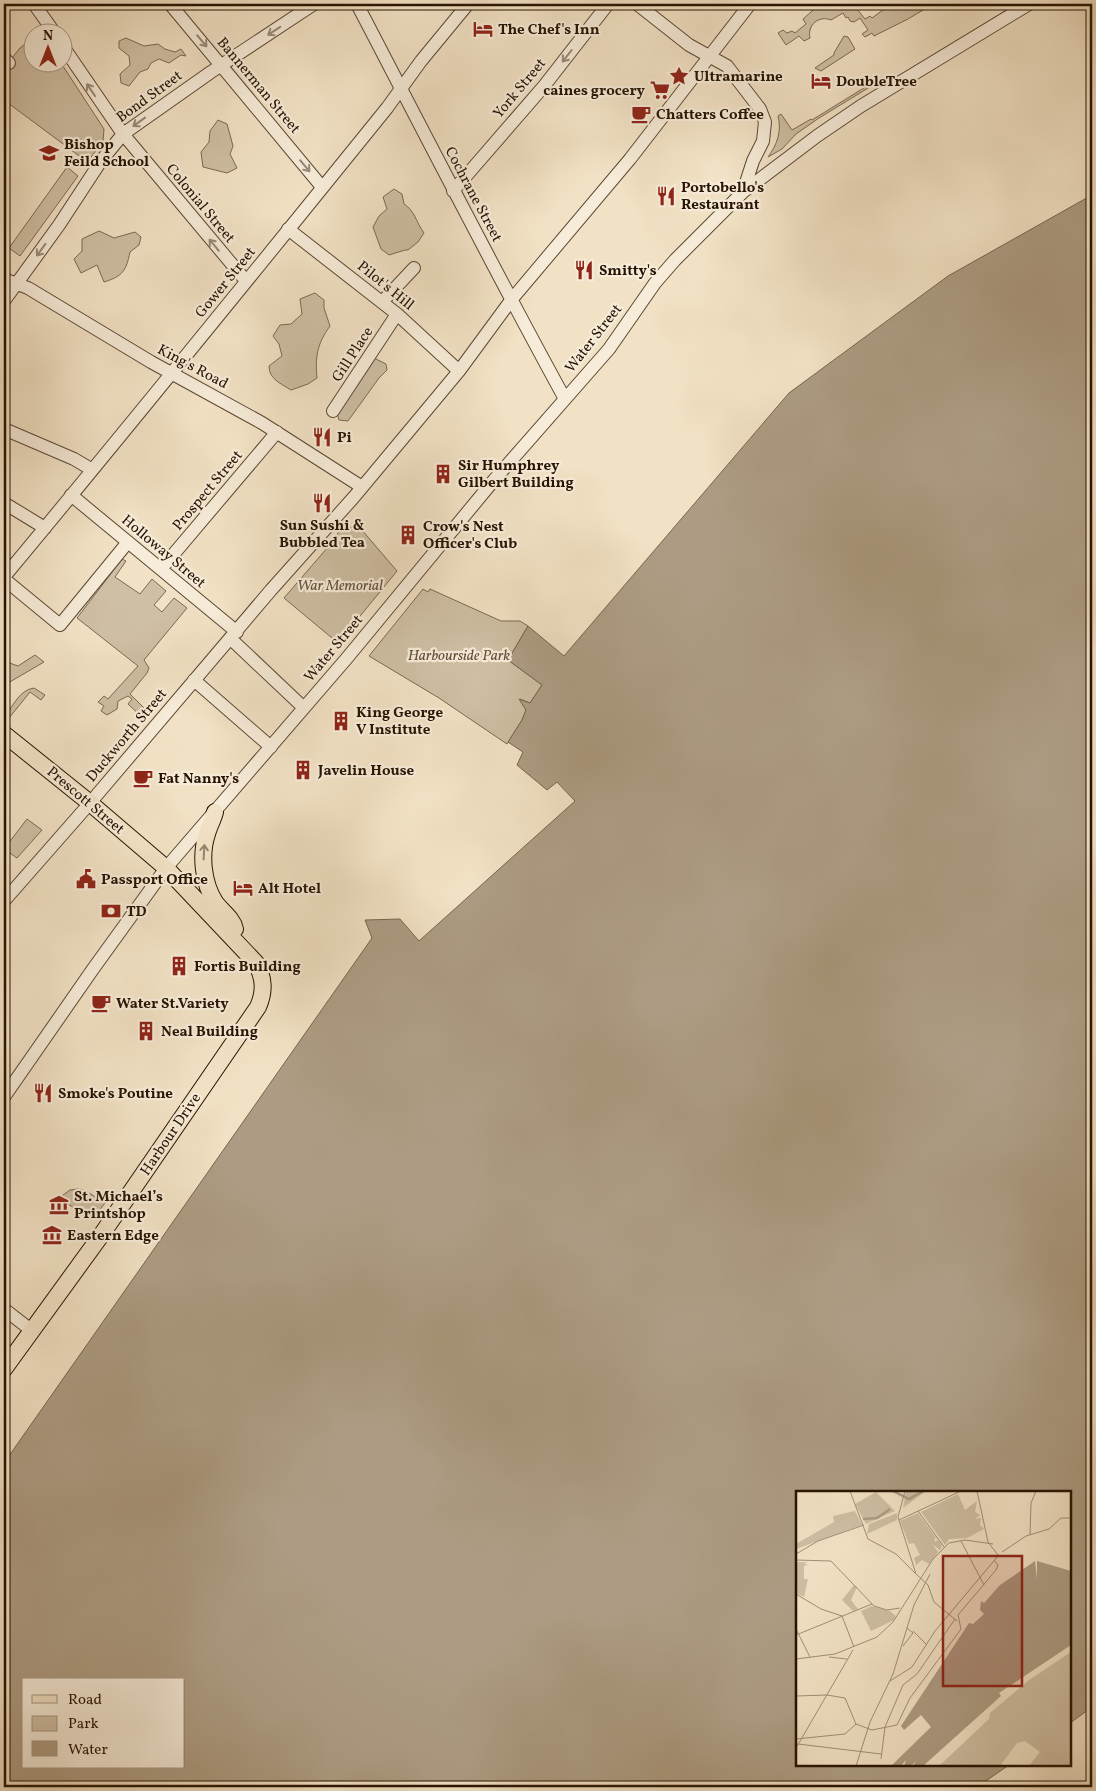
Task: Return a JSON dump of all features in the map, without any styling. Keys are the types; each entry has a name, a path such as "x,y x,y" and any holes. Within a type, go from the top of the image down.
{"main road":[{"name":"Prescott Street","path":"4,734 90,803 166,868 238,944"},
{"path":"215,812 204,844 205,870 211,896 234,924 238,944"},
{"name":"Harbour Drive","path":"4,1369 102,1234 258,1007 264,986 262,975 256,963 238,944"}],"street":[{"path":"34,4 47,22"},
{"name":"Bannerman Street","path":"170,4 322,187"},
{"name":"Bond Street","path":"4,300 10,282 59,225 101,162 123,134 221,65 314,4"},
{"name":"Cochrane Street","path":"357,4 453,191 565,399"},
{"name":"Gower Street","path":"4,578 387,108 401,87 468,4"},
{"name":"York Street","path":"453,191 544,86 608,4"},
{"path":"637,4 689,45 727,66 760,109 765,122 763,141 753,161 743,192"},
{"name":"Duckworth Street","path":"4,901 90,803 222,646 234,635 271,590 362,488 459,371 512,299 630,159 750,4"},
{"name":"Water Street","path":"4,1097 92,969 166,868 304,708 494,480 609,349 666,270 743,192 838,121 1030,4"},
{"name":"Colonial Street","path":"72,60 123,134 246,281"},
{"name":"Pilot's Hill","path":"288,228 397,314 459,371"},
{"path":"382,302 414,268"},
{"name":"King's Road","path":"10,282 28,288 277,432 362,488"},
{"name":"Gill Place","path":"334,411 397,314"},
{"path":"4,430 74,459 91,470"},
{"name":"Prospect Street","path":"161,569 277,432"},
{"name":"Holloway Street","path":"71,495 161,569 234,635 304,708"},
{"path":"4,503 45,528"},
{"path":"4,578 60,624 128,542"},
{"path":"194,680 271,747"},
{"path":"4,1309 31,1330"}],"green space":[{"path":"820,4 853,4 865,19 870,16 872,18 887,7 885,4 933,4 874,36 872,33 865,37 862,34 868,30 860,18 854,22 850,21 843,13 831,20 818,20 810,29 810,38 804,41 799,36 786,45 778,33 783,30 787,33 792,31 795,33 806,24 803,19"},
{"path":"844,36 848,37 855,49 821,71 815,68 834,55"},
{"path":"126,38 144,46 158,44 165,49 175,52 181,49 186,56 181,55 169,63 159,59 151,63 148,69 140,72 129,86 121,83 120,74 130,65 129,56 119,48 119,41"},
{"path":"22,46 22,72 67,72 104,129 103,141 89,160 78,155 4,100 4,75 15,63 12,58"},
{"path":"880,78 880,81 796,134 782,149 768,157 778,138 778,116 781,114 792,130 812,120"},
{"path":"218,120 227,124 233,146 230,154 237,168 227,173 203,167 201,152 209,142 210,131"},
{"path":"67,167 78,176 20,256 9,248"},
{"path":"394,189 402,194 404,204 413,213 424,233 418,242 408,250 389,255 381,249 373,227 379,216 387,209 383,197"},
{"path":"99,231 114,238 135,232 141,237 139,245 130,252 123,272 104,282 97,265 81,273 74,259 82,251 82,239"},
{"path":"315,293 324,300 324,308 330,326 322,339 318,351 316,364 317,378 308,384 291,390 276,380 269,370 269,366 282,356 279,344 273,336 280,325 291,324 302,314 300,299"},
{"path":"374,358 386,364 387,370 348,421 339,420 337,413"},
{"name":"War Memorial","path":"349,527 361,529 397,571 338,643 284,598 328,547 340,530"},
{"path":"122,559 126,561 115,577 140,594 152,579 166,591 154,605 162,612 174,598 187,608 144,660 149,668 147,673 130,694 146,710 141,716 128,704 132,699 128,696 118,701 117,709 107,715 101,711 104,706 98,702 104,696 108,699 138,666 77,618"},
{"name":"Harbourside Park","path":"423,589 428,592 430,589 501,621 520,621 528,626 508,660 542,685 530,703 520,699 526,710 507,744 439,698 369,656"},
{"path":"35,655 44,662 8,683 4,682 4,661 18,666"},
{"path":"34,688 45,695 41,700 30,692 9,718 6,715 18,698 29,689"},
{"path":"27,819 42,830 17,858 4,849"},
{"path":"70,1190 86,1191 105,1203 92,1220 59,1198"}],"water":[{"path":"1092,195 1092,1668 1087,1672 1092,1680 1092,1707 1071,1722 1071,1491 796,1491 796,1766 1008,1766 977,1787 4,1787 4,1463 372,938 365,920 400,919 419,941 575,801 557,782 547,790 517,765 523,752 508,742 526,710 519,699 530,703 542,685 508,660 528,626 564,656 789,393 948,276"}],"place":[{"name":"The Chef's Inn","path":"483,29"},
{"name":"Ultramarine","path":"679,76"},
{"name":"DoubleTree","path":"821,81"},
{"name":"caines grocery","path":"660,90"},
{"name":"Chatters Coffee","path":"641,114"},
{"name":"Bishop Feild School","path":"49,153"},
{"name":"Portobello's Restaurant","path":"666,196"},
{"name":"Smitty's","path":"584,270"},
{"name":"Pi","path":"322,437"},
{"name":"Sir Humphrey Gilbert Building","path":"443,474"},
{"name":"Sun Sushi & Bubbled Tea","path":"322,503"},
{"name":"Crow's Nest Officer's Club","path":"408,535"},
{"name":"King George V Institute","path":"341,721"},
{"name":"Javelin House","path":"303,770"},
{"name":"Fat Nanny's","path":"143,778"},
{"name":"Passport Office","path":"86,879"},
{"name":"Alt Hotel","path":"243,888"},
{"name":"TD","path":"111,911"},
{"name":"Fortis Building","path":"179,966"},
{"name":"Water St.Variety","path":"101,1003"},
{"name":"Neal Building","path":"146,1031"},
{"name":"Smoke's Poutine","path":"43,1093"},
{"name":"St. Michael’s Printshop","path":"59,1205"},
{"name":"Eastern Edge","path":"52,1235"}]}
